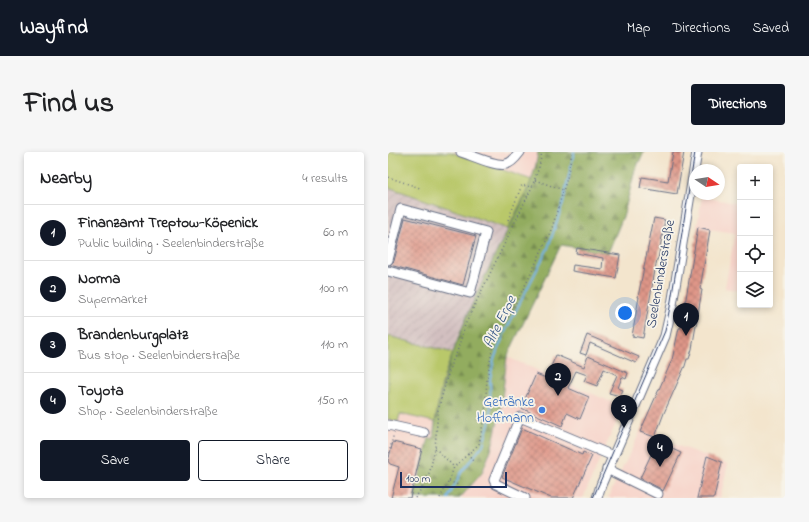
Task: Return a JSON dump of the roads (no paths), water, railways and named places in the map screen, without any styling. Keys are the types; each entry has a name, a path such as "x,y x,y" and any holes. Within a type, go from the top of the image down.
{"street":[{"path":"461,152 493,164 506,164 516,158 520,152"},
{"name":"Seelenbinderstraße","path":"597,498 607,470 659,351 666,330 672,305 697,152"},
{"path":"388,260 401,209 486,232 470,292 388,270"},
{"path":"526,498 496,484 494,480 520,417 613,456"},
{"path":"392,425 424,433"},
{"path":"607,470 658,494"},
{"name":"Seelenbinderstraße","path":"593,498 601,485"}],"waterway":[{"name":"Alte Erpe","path":"448,498 461,473 483,445 491,416 490,379 494,359 505,332 548,248 563,203 574,152"}],"tram line":[{"path":"593,498 665,331 695,152"}],"place":[{"name":"Finanzamt Treptow-Köpenick","path":"686,336"},
{"name":"Norma","path":"558,396"},
{"name":"Getränke Hoffmann","path":"542,410"},
{"name":"Brandenburgplatz","path":"624,428"},
{"name":"Toyota","path":"660,467"}]}
